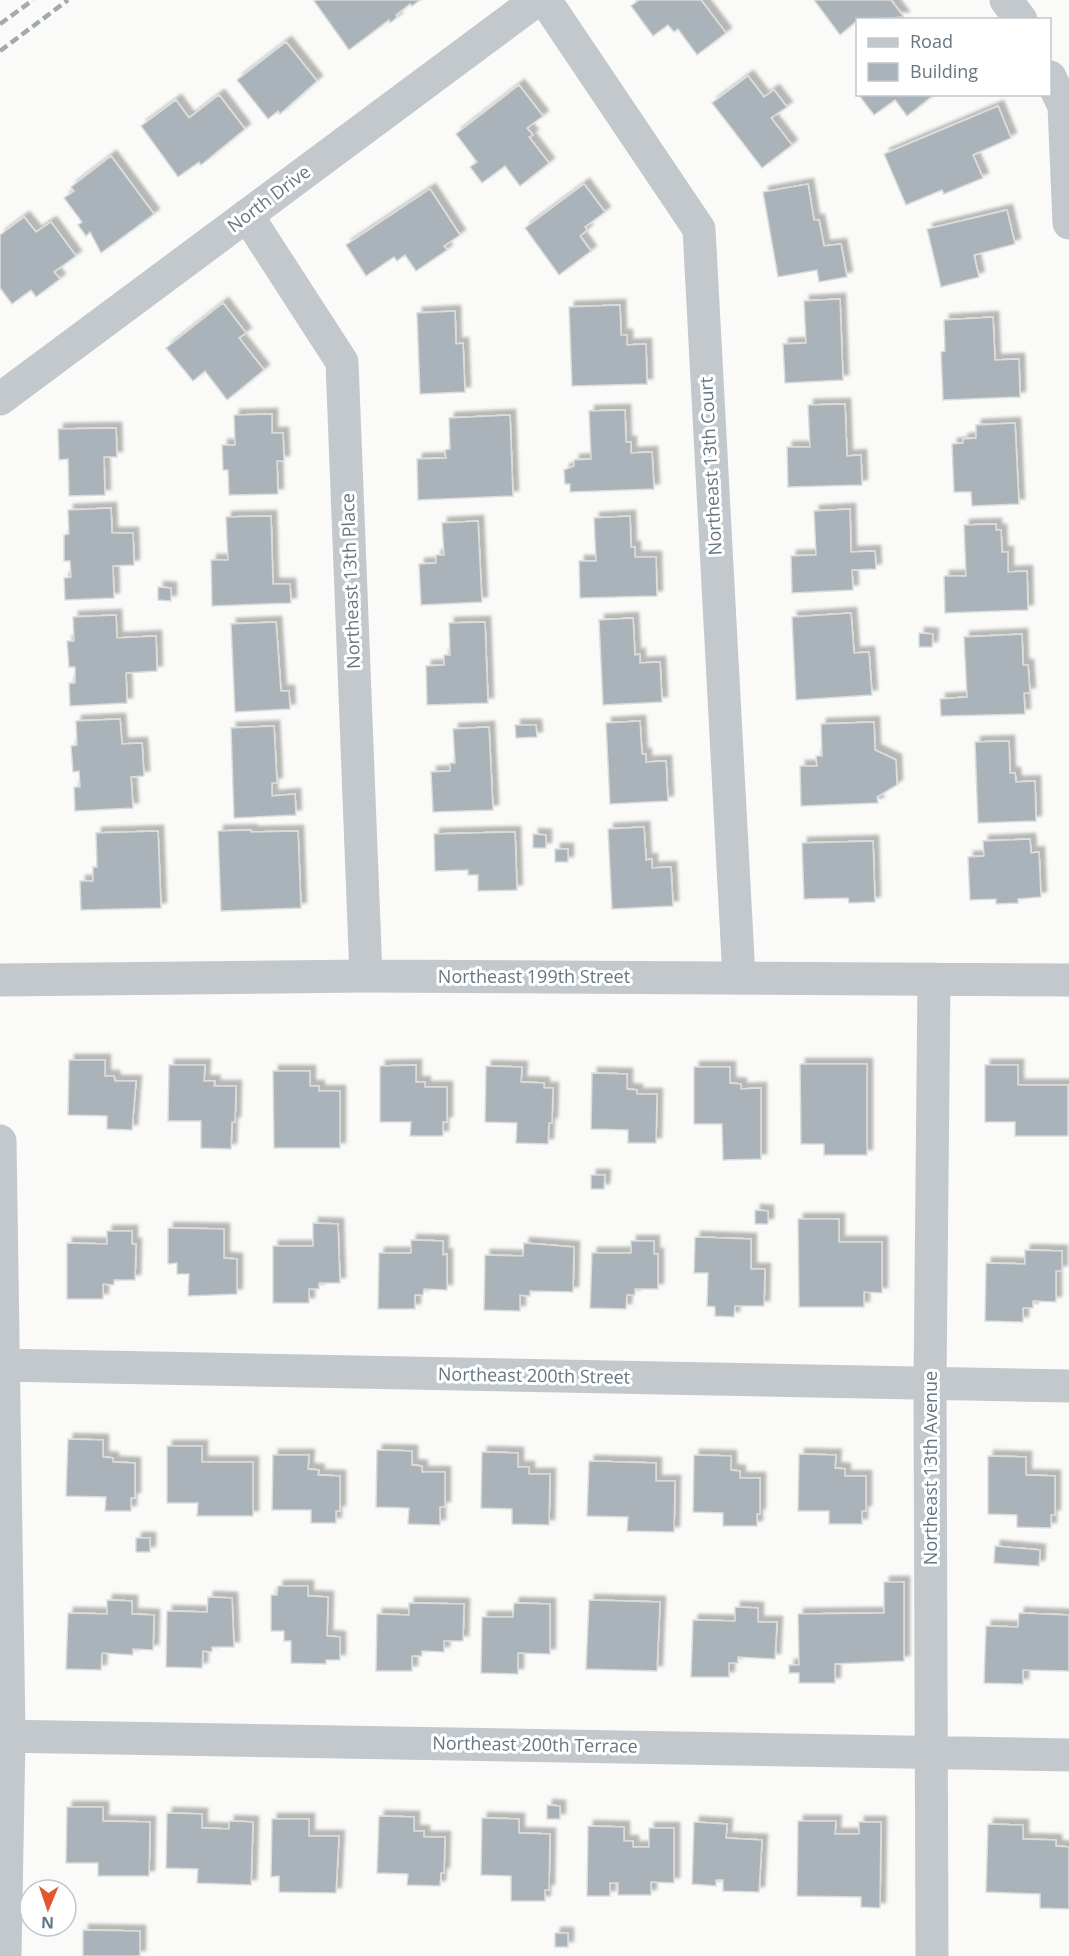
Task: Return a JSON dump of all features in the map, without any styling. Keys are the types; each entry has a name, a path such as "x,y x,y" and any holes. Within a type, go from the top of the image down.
{"street":[{"name":"North Drive","path":"0,399 537,0"},
{"name":"Northeast 13th Court","path":"545,0 699,229 739,978"},
{"path":"1006,0 1020,18"},
{"path":"1051,79 1064,106 1069,223"},
{"name":"Northeast 13th Place","path":"247,215 342,362 366,976"},
{"name":"Northeast 199th Street","path":"0,980 366,976 1069,980"},
{"name":"Northeast 13th Avenue","path":"932,1956 930,1384 934,979"},
{"path":"0,1142 6,1956"},
{"name":"Northeast 200th Street","path":"1,1365 1069,1386"},
{"name":"Northeast 200th Terrace","path":"5,1736 1069,1755"}],"building":[{"path":"420,0 412,6 410,4 396,15 394,20 390,23 389,20 349,50 314,1"},
{"path":"639,0 701,0 726,33 697,55 678,29 674,32 668,25 653,36 631,6"},
{"path":"814,0 891,0 904,17 856,18 856,22 840,35"},
{"path":"286,42 317,81 280,114 278,111 268,119 237,80"},
{"path":"748,76 764,97 774,90 787,107 771,118 792,145 762,168 712,103"},
{"path":"519,85 543,116 527,128 533,135 529,137 549,163 520,186 505,166 482,183 470,167 477,162 456,134"},
{"path":"219,95 245,129 201,165 199,162 178,177 141,126 176,100 189,118"},
{"path":"860,96 932,96 907,116 895,100 874,115"},
{"path":"998,106 1011,138 973,155 983,178 944,194 942,190 906,205 884,154"},
{"path":"111,156 154,214 101,253 90,232 86,236 78,225 82,222 64,198 74,191 71,187"},
{"path":"584,184 605,212 585,227 587,230 580,236 591,251 559,275 525,228"},
{"path":"808,184 814,220 819,220 824,246 841,244 847,277 819,282 817,270 778,277 763,192"},
{"path":"430,189 460,235 444,246 447,250 416,271 405,255 397,261 394,257 366,276 346,245"},
{"path":"1007,210 1015,244 974,255 979,277 941,287 927,229"},
{"path":"24,217 36,232 51,222 76,256 54,272 60,279 36,297 31,290 12,304 0,288 0,235"},
{"path":"840,299 843,380 785,383 783,344 806,343 804,301"},
{"path":"223,303 246,333 239,338 264,370 227,400 205,371 193,381 166,348"},
{"path":"620,305 621,335 627,335 627,345 646,344 647,384 572,386 569,307"},
{"path":"455,311 456,344 463,343 465,392 420,394 417,313"},
{"path":"993,317 995,360 1019,359 1020,397 943,400 941,352 945,351 944,320"},
{"path":"845,404 847,456 861,455 862,485 788,487 787,447 810,447 808,405"},
{"path":"625,410 626,442 631,442 631,453 652,452 654,489 570,492 570,484 565,484 564,470 574,466 574,460 591,459 589,411"},
{"path":"272,414 272,433 283,433 284,461 277,461 278,494 229,495 228,470 223,470 222,445 235,445 234,415"},
{"path":"510,415 513,496 418,500 417,459 446,458 445,450 450,449 449,418"},
{"path":"1015,423 1019,504 972,506 971,492 954,492 952,444 963,443 963,439 976,438 976,425"},
{"path":"116,428 117,457 104,457 105,495 69,496 68,459 59,460 58,429"},
{"path":"111,508 112,533 133,533 134,565 113,566 114,598 65,600 64,578 71,577 70,561 64,561 64,535 69,534 68,510"},
{"path":"850,509 851,552 875,551 876,569 852,570 853,590 792,593 791,556 816,555 814,511"},
{"path":"271,516 273,584 290,584 291,603 212,606 211,560 228,560 226,517"},
{"path":"630,516 631,547 635,547 635,557 656,557 657,596 580,598 579,561 596,561 594,518"},
{"path":"478,521 482,602 421,605 419,564 436,563 436,555 444,555 442,523"},
{"path":"996,524 996,530 1001,530 1002,552 1008,552 1008,572 1027,571 1028,610 945,613 944,576 966,576 964,525"},
{"path":"158,587 171,588 171,601 158,600"},
{"path":"851,613 854,653 869,652 872,695 796,700 792,617"},
{"path":"116,615 117,638 156,636 157,671 126,673 127,703 70,706 69,683 75,683 75,667 69,667 67,641 74,641 73,617"},
{"path":"633,618 635,655 640,654 640,663 660,662 662,702 603,705 599,620"},
{"path":"276,622 281,691 289,691 290,709 235,712 231,624"},
{"path":"485,622 488,703 427,705 426,666 444,665 444,655 450,655 449,623"},
{"path":"919,633 933,634 932,647 919,647"},
{"path":"1022,634 1023,665 1028,665 1030,693 1024,693 1025,714 941,716 940,699 967,697 964,637"},
{"path":"120,719 122,744 142,743 144,776 131,777 133,808 75,811 74,787 80,787 79,771 73,772 71,746 77,745 76,721"},
{"path":"640,721 642,754 646,754 646,762 666,761 668,801 610,804 606,723"},
{"path":"874,722 875,750 896,760 897,785 877,797 878,803 801,806 800,766 817,766 816,756 822,756 821,724"},
{"path":"515,725 536,725 537,737 516,738"},
{"path":"274,726 277,783 272,783 272,796 295,794 296,815 234,818 231,728"},
{"path":"489,727 493,810 433,812 431,772 450,771 450,763 455,763 453,729"},
{"path":"1009,741 1010,773 1015,773 1016,782 1035,781 1036,821 978,823 975,742"},
{"path":"644,827 646,860 652,859 652,868 671,867 673,906 612,909 608,829"},
{"path":"251,830 251,832 298,831 301,908 221,911 218,831"},
{"path":"158,831 161,908 81,910 80,881 93,881 93,867 97,867 96,833"},
{"path":"515,832 517,890 478,891 478,875 468,875 468,870 435,871 434,834"},
{"path":"533,834 546,835 546,848 533,848"},
{"path":"1030,839 1031,853 1039,852 1041,897 1018,899 1018,903 996,904 996,899 970,900 968,857 984,856 983,841"},
{"path":"873,841 875,902 849,903 848,898 804,899 802,843"},
{"path":"555,849 568,849 568,862 555,862"},
{"path":"69,1060 105,1060 105,1076 114,1076 115,1081 136,1081 132,1130 107,1129 107,1116 68,1115"},
{"path":"800,1064 867,1064 867,1155 824,1155 824,1144 801,1144"},
{"path":"169,1065 205,1065 204,1081 215,1081 214,1086 236,1086 235,1122 232,1122 231,1149 201,1148 201,1121 168,1121"},
{"path":"416,1065 416,1082 425,1082 425,1087 447,1087 447,1122 443,1122 443,1136 410,1136 411,1122 380,1122 380,1066"},
{"path":"985,1065 1018,1065 1018,1085 1068,1085 1068,1136 1015,1136 1015,1122 985,1122"},
{"path":"486,1066 522,1067 521,1082 544,1083 544,1088 553,1088 552,1123 549,1123 548,1144 516,1143 517,1123 485,1122"},
{"path":"694,1067 730,1067 730,1083 741,1084 741,1089 761,1088 761,1159 723,1160 722,1124 694,1124"},
{"path":"273,1071 310,1071 310,1086 319,1086 319,1091 340,1091 340,1148 274,1148"},
{"path":"592,1073 627,1074 627,1089 637,1090 637,1094 657,1094 656,1143 628,1143 628,1130 591,1129"},
{"path":"591,1175 605,1175 604,1189 591,1189"},
{"path":"755,1210 768,1211 768,1224 755,1224"},
{"path":"798,1219 839,1219 839,1242 882,1242 882,1293 864,1292 864,1307 799,1307"},
{"path":"313,1223 338,1224 340,1283 319,1283 319,1289 309,1289 309,1303 273,1303 273,1246 313,1246"},
{"path":"168,1228 224,1229 224,1258 237,1259 237,1294 188,1296 189,1274 177,1274 177,1263 168,1264"},
{"path":"107,1231 132,1231 132,1244 136,1244 135,1280 114,1280 114,1285 103,1284 103,1299 67,1299 67,1243 107,1244"},
{"path":"695,1237 751,1239 751,1269 765,1269 764,1306 735,1306 734,1317 715,1316 715,1307 707,1306 708,1273 694,1273"},
{"path":"411,1240 443,1241 443,1255 447,1254 447,1290 424,1289 423,1295 415,1295 415,1309 378,1309 379,1253 411,1253"},
{"path":"631,1241 654,1241 654,1254 658,1254 658,1289 635,1289 635,1295 627,1295 626,1309 590,1308 592,1253 631,1253"},
{"path":"524,1243 574,1247 573,1292 530,1291 530,1296 520,1295 520,1311 484,1310 485,1255 523,1256"},
{"path":"1025,1250 1062,1251 1062,1271 1056,1271 1056,1302 1033,1301 1033,1308 1023,1308 1023,1322 985,1321 986,1263 1025,1264"},
{"path":"68,1439 103,1440 103,1457 113,1458 113,1462 135,1463 135,1498 131,1498 131,1511 105,1511 106,1497 66,1496"},
{"path":"167,1446 202,1446 202,1462 253,1462 253,1516 197,1516 198,1503 167,1503"},
{"path":"377,1450 412,1451 412,1465 422,1466 422,1472 445,1472 445,1507 440,1507 440,1525 408,1524 409,1508 376,1507"},
{"path":"482,1452 518,1453 518,1467 529,1467 529,1474 550,1474 549,1525 512,1524 512,1509 481,1508"},
{"path":"799,1454 836,1455 835,1468 845,1469 845,1476 866,1476 866,1511 862,1511 862,1524 829,1524 829,1511 798,1511"},
{"path":"273,1455 309,1455 308,1469 319,1470 318,1475 340,1476 340,1511 336,1511 336,1523 311,1523 311,1510 272,1510"},
{"path":"694,1455 731,1456 731,1470 740,1471 740,1478 760,1478 760,1514 757,1514 757,1526 723,1526 723,1513 693,1512"},
{"path":"988,1456 1026,1457 1026,1475 1055,1476 1055,1515 1051,1515 1051,1528 1017,1527 1017,1515 988,1514"},
{"path":"589,1461 656,1463 656,1481 675,1481 674,1532 627,1531 628,1517 587,1516"},
{"path":"136,1538 150,1538 150,1552 136,1552"},
{"path":"995,1546 1040,1550 1039,1566 994,1563"},
{"path":"884,1582 904,1582 904,1661 835,1664 835,1683 799,1683 799,1673 789,1673 789,1665 799,1665 798,1614 884,1613"},
{"path":"278,1586 308,1586 308,1596 328,1597 327,1636 340,1637 340,1660 326,1660 326,1664 291,1663 291,1641 284,1641 284,1631 271,1631 271,1595 277,1595"},
{"path":"208,1597 232,1598 234,1647 212,1647 212,1652 203,1651 202,1668 166,1667 167,1611 207,1612"},
{"path":"107,1600 132,1601 132,1614 154,1615 153,1650 133,1649 133,1655 102,1653 101,1670 66,1669 68,1613 107,1614"},
{"path":"589,1600 660,1602 657,1671 586,1669"},
{"path":"409,1603 464,1604 463,1641 444,1641 444,1652 422,1651 422,1656 412,1656 412,1671 376,1671 377,1614 409,1615"},
{"path":"514,1603 550,1604 550,1654 518,1653 518,1674 481,1673 482,1617 513,1617"},
{"path":"735,1607 758,1608 758,1622 777,1622 775,1659 738,1657 738,1663 729,1663 729,1677 691,1677 693,1620 735,1621"},
{"path":"1019,1613 1069,1615 1069,1671 1023,1670 1023,1684 984,1683 986,1626 1018,1627"},
{"path":"547,1805 560,1806 560,1819 547,1819"},
{"path":"67,1807 103,1807 103,1821 150,1822 149,1876 98,1876 98,1863 66,1863"},
{"path":"167,1813 202,1814 202,1828 229,1829 229,1821 253,1822 251,1885 197,1883 198,1869 166,1868"},
{"path":"379,1816 414,1817 414,1831 424,1831 424,1837 445,1837 444,1873 441,1873 440,1886 407,1885 408,1874 377,1873"},
{"path":"482,1818 519,1819 519,1833 550,1834 549,1890 545,1890 545,1901 511,1901 511,1876 481,1875"},
{"path":"272,1819 309,1819 309,1836 339,1836 336,1893 279,1892 279,1876 271,1877"},
{"path":"798,1821 836,1821 835,1834 859,1834 859,1822 881,1822 880,1908 861,1907 861,1897 797,1896"},
{"path":"694,1822 727,1824 726,1838 762,1840 759,1892 723,1891 723,1880 716,1880 716,1886 692,1884"},
{"path":"988,1824 1023,1825 1023,1839 1056,1840 1056,1846 1069,1847 1069,1909 1040,1908 1040,1894 986,1892"},
{"path":"588,1826 624,1827 624,1841 633,1841 633,1847 649,1847 649,1828 674,1828 674,1883 651,1882 651,1895 618,1895 618,1883 610,1883 610,1896 587,1896"},
{"path":"83,1930 140,1931 140,1956 83,1956"},
{"path":"555,1933 568,1933 568,1947 555,1947"}],"railway":[{"path":"0,24 33,0"},
{"path":"0,51 68,0"}]}
